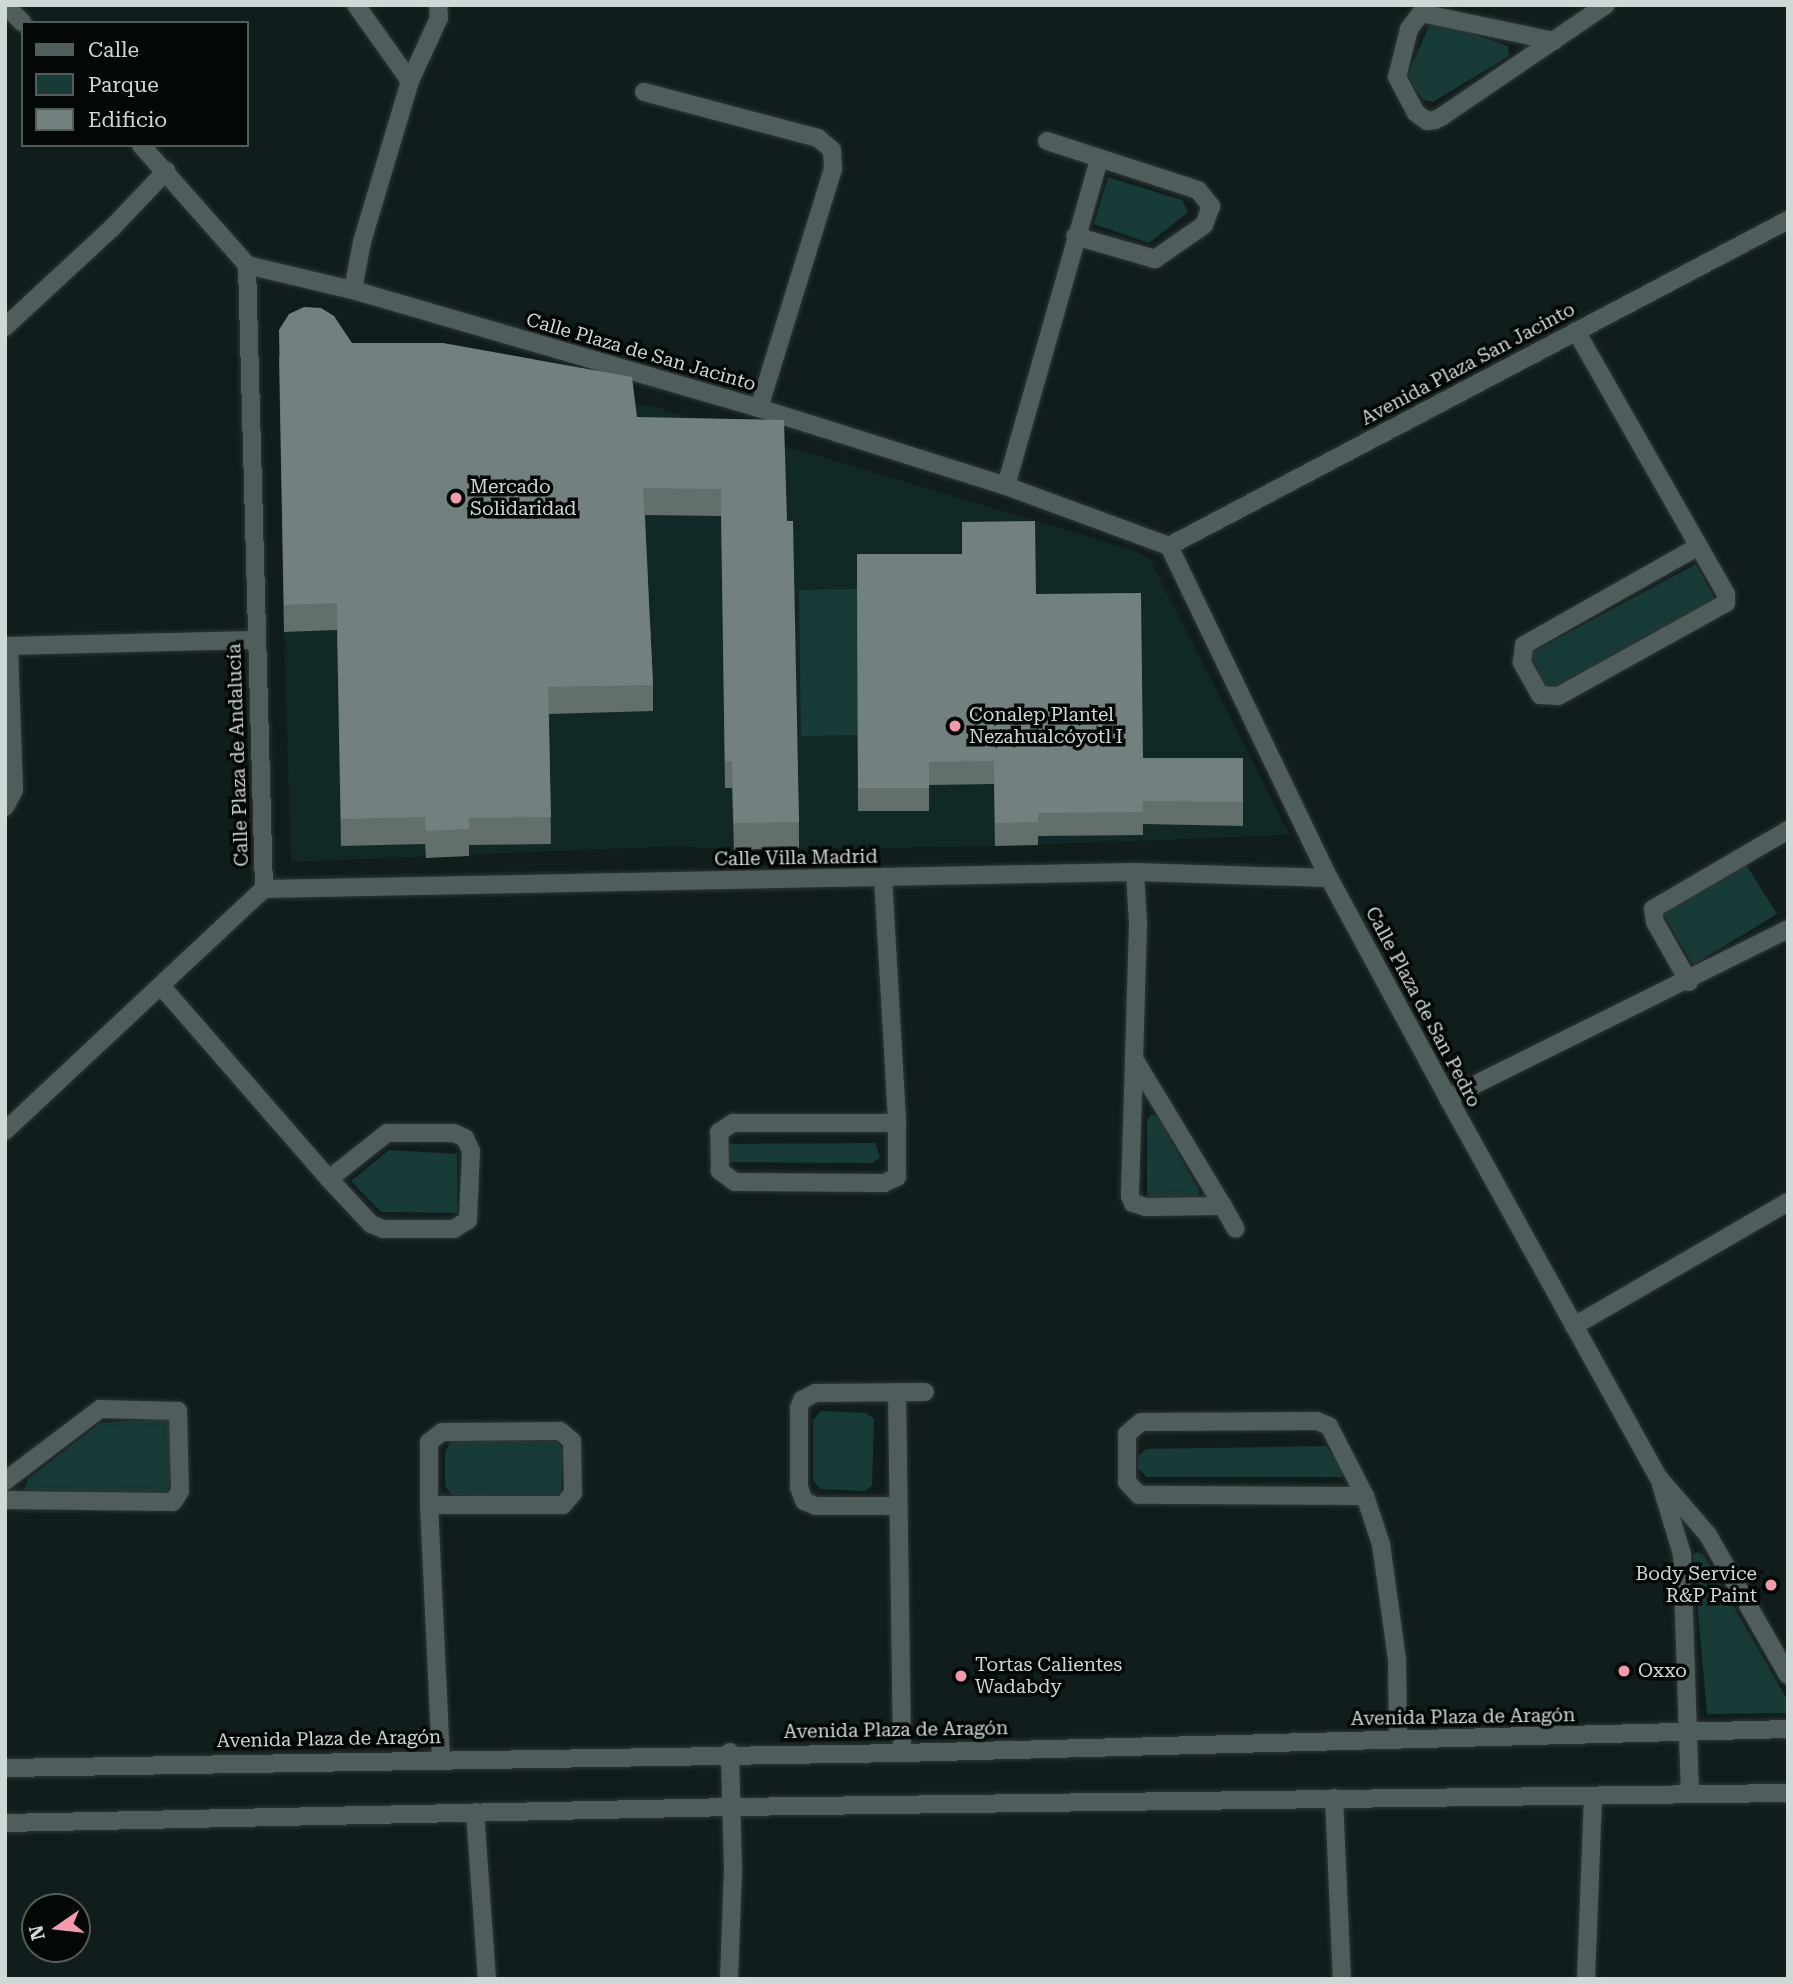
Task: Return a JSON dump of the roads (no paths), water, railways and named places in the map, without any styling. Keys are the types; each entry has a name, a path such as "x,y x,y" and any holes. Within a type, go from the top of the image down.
{"street":[{"path":"5,5 21,21"},
{"path":"356,5 410,81"},
{"path":"353,290 362,242 410,81 439,18 438,5"},
{"path":"1554,41 1421,13 1409,29 1397,77 1416,113 1427,121 1435,120 1554,41 1606,5"},
{"path":"645,92 818,138 832,150 834,170 759,408"},
{"path":"1047,141 1198,190 1208,198 1211,215 1204,225 1155,259 1075,236"},
{"path":"143,147 247,265"},
{"path":"1006,486 1098,159"},
{"path":"5,327 112,228 166,171"},
{"name":"Avenida Plaza San Jacinto","path":"1169,546 1788,220"},
{"name":"Calle Plaza de San Jacinto","path":"247,265 353,290 759,408 1006,486 1169,546"},
{"name":"Calle Plaza de Andalucía","path":"5,1131 264,890 255,640 247,265"},
{"path":"1576,331 1696,547 1726,594 1721,609 1558,696 1540,695 1522,662 1524,645 1696,547"},
{"name":"Calle Plaza de San Pedro","path":"1169,546 1329,878 1448,1098 1660,1478 1707,1535 1788,1675"},
{"path":"5,807 14,790 7,646 255,640"},
{"path":"1689,982 1655,922 1653,909 1788,830"},
{"path":"1135,872 1136,1061 1129,1188 1133,1202 1146,1207 1223,1206"},
{"name":"Calle Villa Madrid","path":"264,890 1135,872 1329,878"},
{"path":"883,877 897,1123 897,1172 890,1182 735,1182 724,1176 718,1165 719,1132 733,1123 897,1123"},
{"path":"1448,1098 1573,1032 1689,982 1788,929"},
{"path":"162,987 329,1179 377,1228 460,1228 470,1213 471,1151 465,1138 454,1133 393,1132 329,1179"},
{"path":"1136,1061 1236,1229"},
{"path":"1574,1326 1788,1202"},
{"path":"897,1392 902,1753"},
{"path":"898,1506 816,1506 804,1501 800,1487 799,1415 802,1400 815,1393 925,1392"},
{"path":"5,1481 100,1409 178,1411 180,1491 173,1502 5,1500"},
{"path":"1365,1496 1139,1495 1127,1482 1127,1434 1141,1422 1324,1422 1333,1431 1365,1496 1381,1544 1398,1659 1398,1739"},
{"path":"429,1505 557,1506 568,1502 573,1493 574,1447 569,1436 560,1431 436,1433 428,1447 429,1505 442,1757"},
{"name":"Calle Plaza de San Pedro","path":"1660,1478 1682,1554 1690,1794"},
{"name":"Avenida Plaza de Aragón","path":"5,1768 730,1752 902,1753 1788,1729"},
{"path":"729,1979 732,1807 730,1752"},
{"path":"5,1823 732,1807 1788,1793"},
{"path":"1586,1979 1593,1796"},
{"path":"1334,1798 1342,1979"},
{"path":"475,1812 475,1857 487,1979"}],"place":[{"name":"Mercado Solidaridad","path":"456,498"},
{"name":"Conalep Plantel Nezahualcóyotl I","path":"955,726"},
{"name":"Body Service R&P Paint","path":"1771,1585"},
{"name":"Oxxo","path":"1624,1671"},
{"name":"Tortas Calientes Wadabdy","path":"961,1676"}]}
